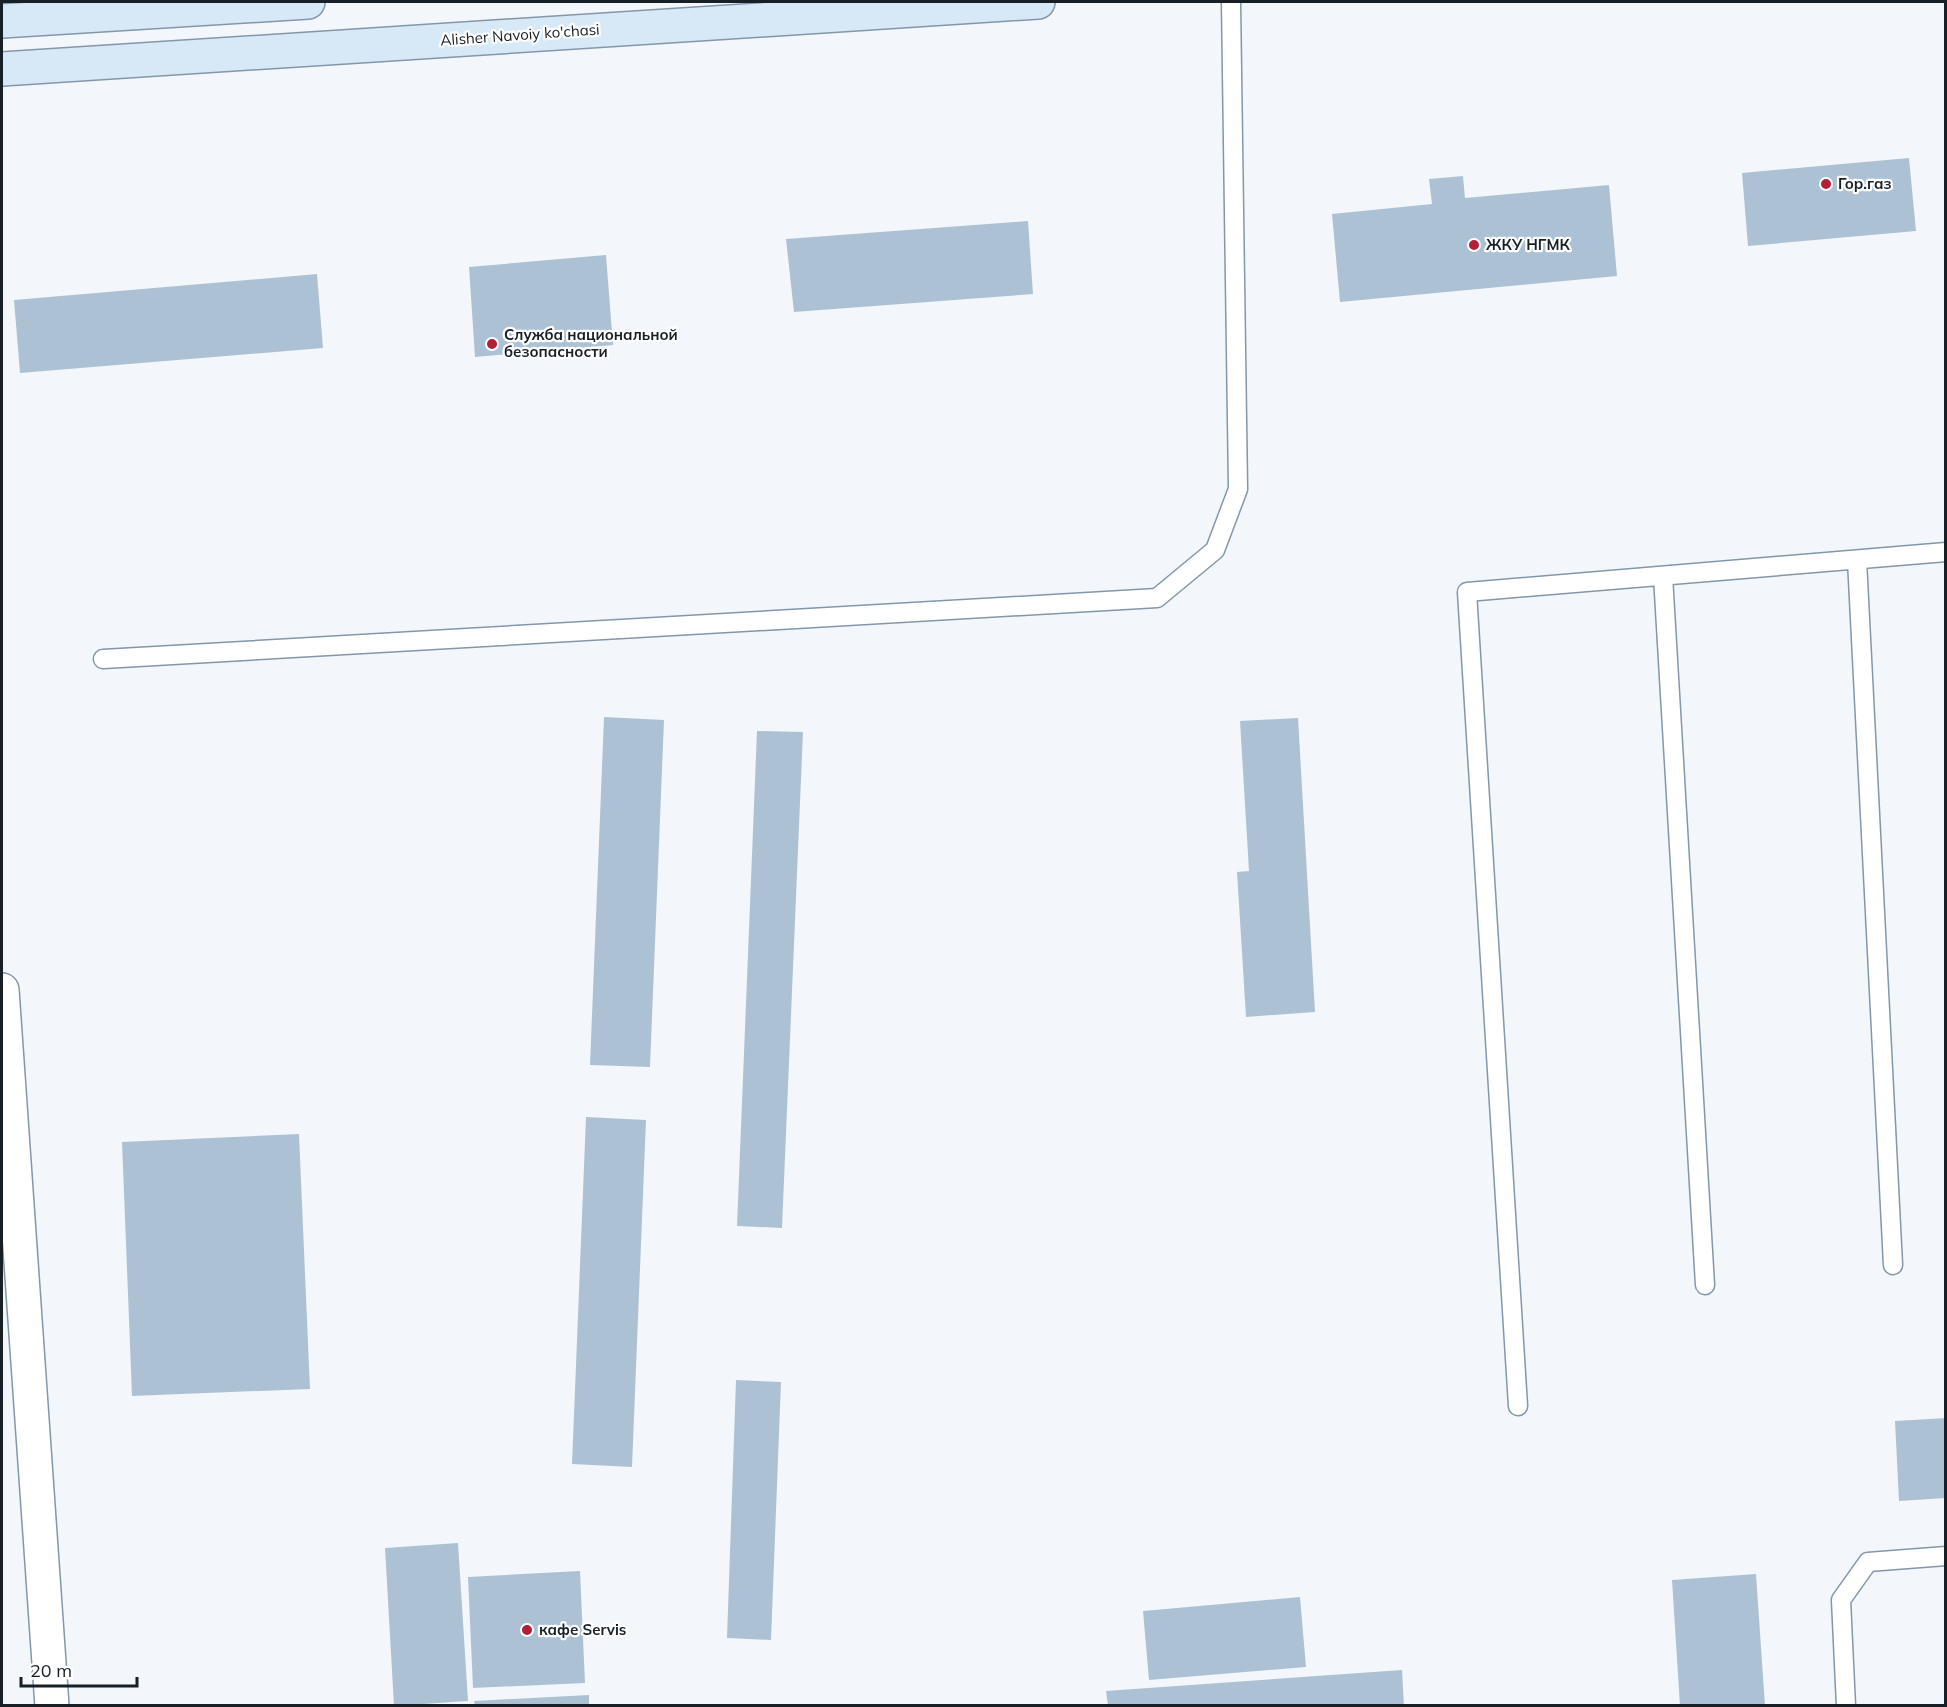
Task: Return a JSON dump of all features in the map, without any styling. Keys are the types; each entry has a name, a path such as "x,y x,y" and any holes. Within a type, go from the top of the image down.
{"main road":[{"path":"2,21 308,2"},
{"name":"Alisher Navoiy ko'chasi","path":"2,69 1038,2"}],"street":[{"path":"2,990 52,1706"}],"lane":[{"path":"103,659 1157,598 1215,550 1238,489 1231,2"},
{"path":"1518,1406 1467,592 1946,552"},
{"path":"1857,560 1893,1265"},
{"path":"1663,576 1705,1284"},
{"path":"1846,1706 1841,1600 1868,1562 1946,1556"}],"building":[{"path":"1909,158 1916,231 1748,246 1742,173"},
{"name":"ЖКУ НГМК","path":"1463,176 1465,198 1609,185 1617,276 1340,302 1332,214 1432,204 1429,179"},
{"path":"1028,221 1033,294 794,312 786,239"},
{"path":"606,255 613,345 475,357 469,267"},
{"path":"317,274 323,348 20,373 14,300"},
{"path":"604,717 664,720 650,1067 590,1065"},
{"path":"1298,718 1315,1012 1246,1017 1237,872 1249,871 1240,721"},
{"path":"757,731 803,732 782,1228 737,1226"},
{"path":"586,1117 646,1120 632,1467 572,1464"},
{"path":"299,1134 310,1389 132,1396 122,1142"},
{"path":"736,1380 781,1382 771,1640 727,1638"},
{"path":"1946,1418 1946,1498 1899,1501 1895,1421"},
{"path":"458,1543 468,1701 394,1706 385,1548"},
{"name":"кафе Servis","path":"580,1571 585,1683 473,1688 468,1577"},
{"path":"1756,1574 1765,1706 1680,1706 1672,1580"},
{"path":"1300,1597 1306,1667 1149,1680 1143,1611"},
{"path":"1402,1670 1404,1706 1108,1706 1106,1691"},
{"path":"589,1695 589,1706 475,1706 474,1701"}],"place":[{"name":"Гор.газ","path":"1826,184"},
{"name":"ЖКУ НГМК","path":"1474,245"},
{"name":"Служба национальной безопасности","path":"492,344"},
{"name":"кафе Servis","path":"527,1630"}]}
